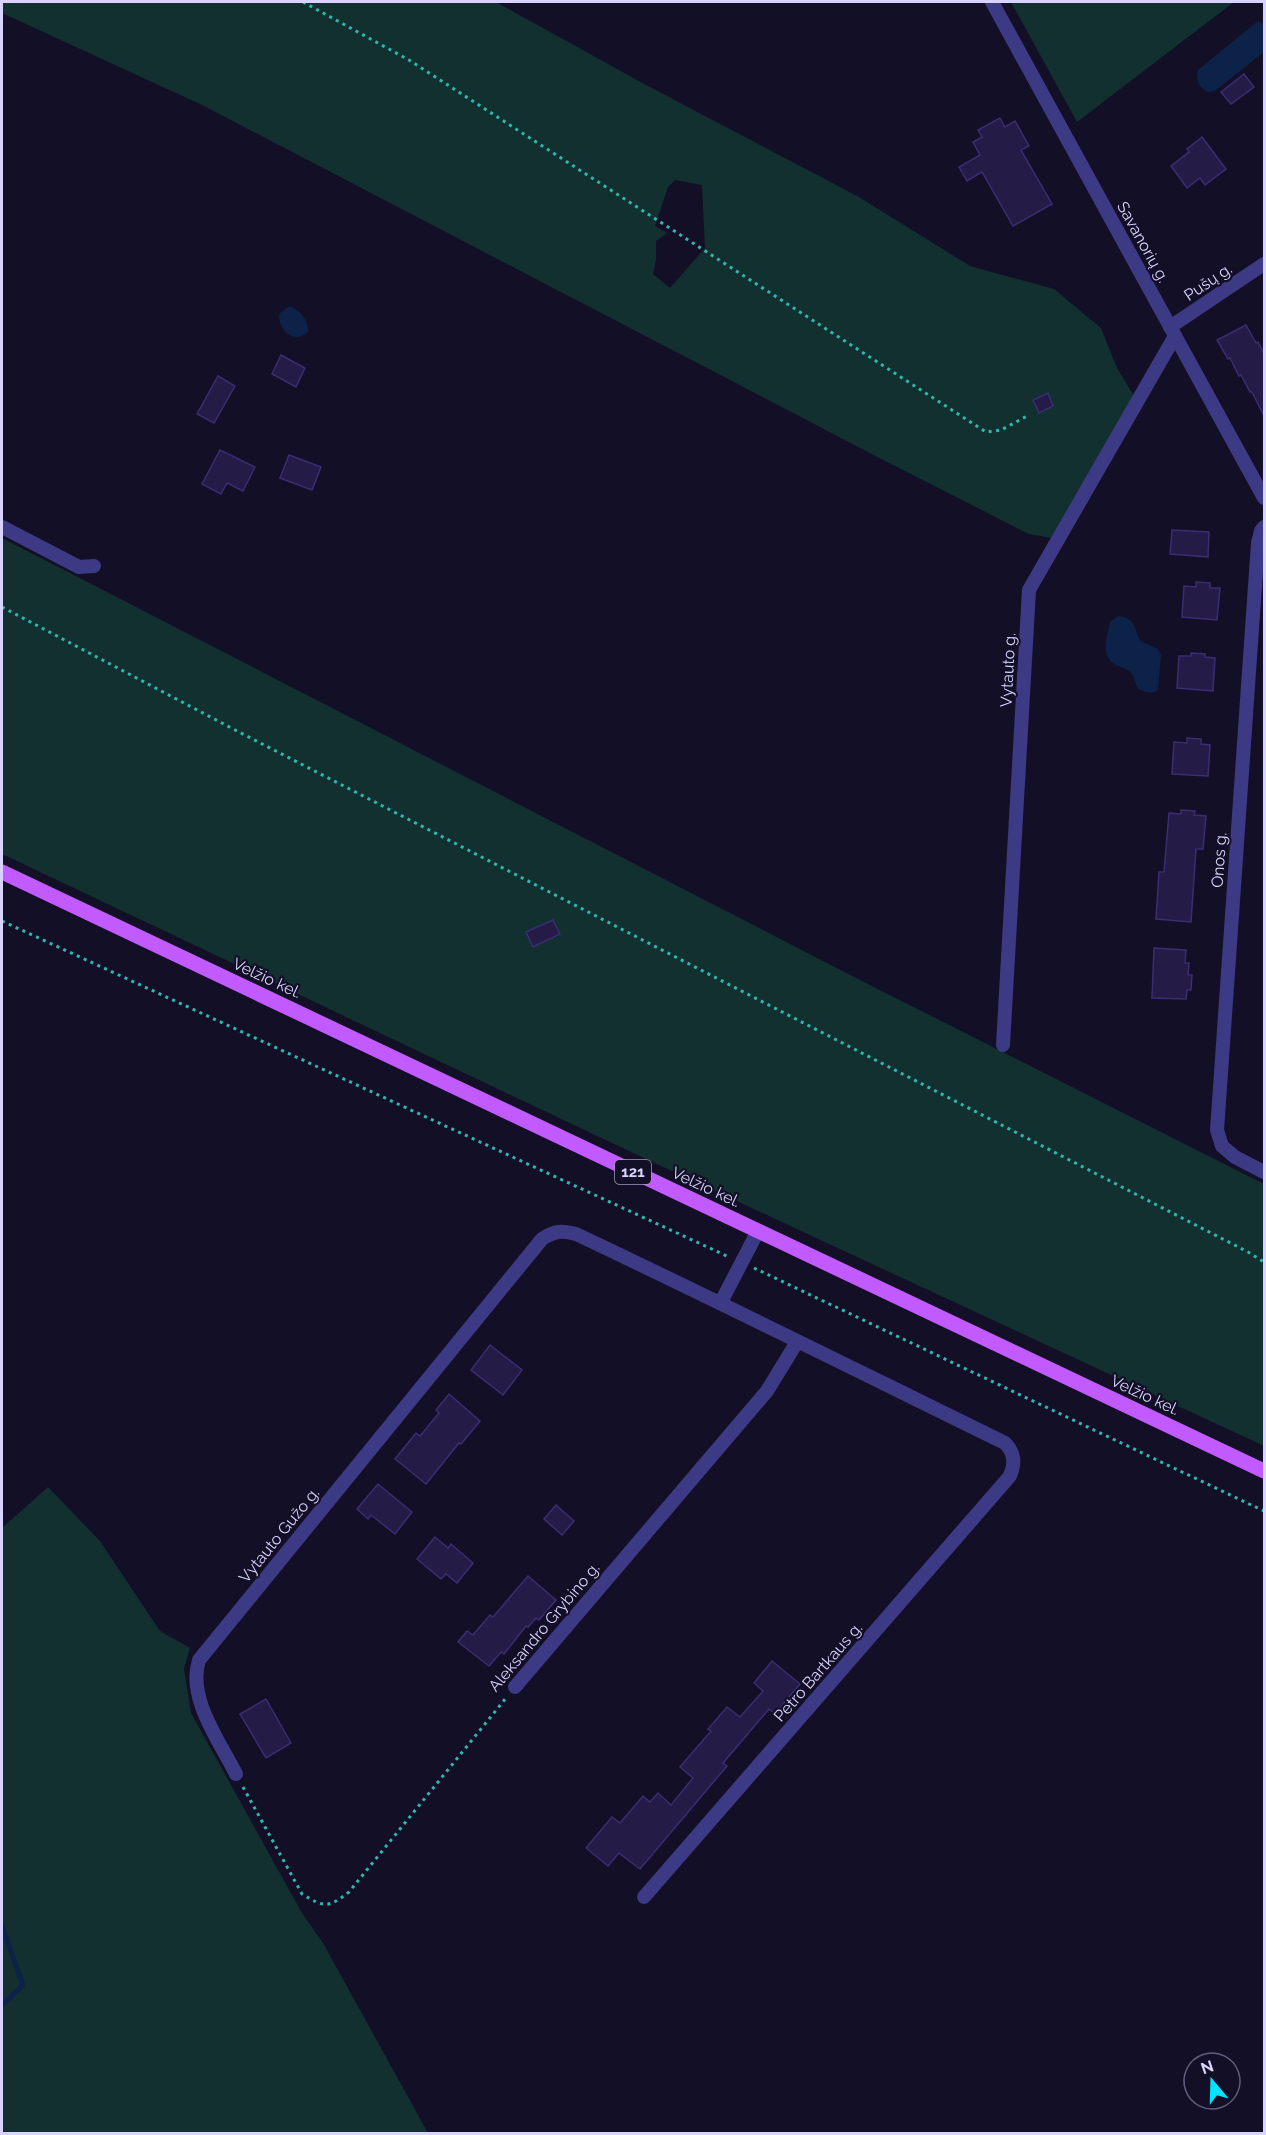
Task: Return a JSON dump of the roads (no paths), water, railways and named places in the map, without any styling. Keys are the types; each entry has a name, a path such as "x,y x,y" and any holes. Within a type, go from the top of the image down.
{"main road":[{"name":"Velžio kel.","path":"2,872 1264,1471"}],"street":[{"name":"Savanorių g.","path":"992,2 1264,498"},
{"name":"Pušų g.","path":"1172,332 1264,264"},
{"name":"Vytauto g.","path":"1004,1045 1029,591 1172,332"},
{"path":"2,527 79,567 94,566"},
{"name":"Onos g.","path":"1264,527 1258,543 1217,1130 1222,1146 1234,1157 1264,1172"},
{"name":"Vytauto Gužo g.","path":"236,1774 198,1697 195,1672 199,1660 542,1239 553,1232 565,1231 576,1234 721,1302"},
{"path":"758,1231 721,1302 797,1342"},
{"name":"Petro Bartkaus g.","path":"644,1898 1010,1476 1013,1466 1013,1456 1005,1443 797,1342"},
{"name":"Aleksandro Grybino g.","path":"515,1687 767,1391 797,1342"}],"water":[{"path":"1258,21 1264,24 1264,52 1215,91 1204,90 1197,80 1198,70"},
{"path":"288,307 295,309 306,320 308,332 303,336 288,334 281,325 279,314"},
{"path":"1118,616 1131,621 1140,641 1158,649 1161,655 1156,692 1138,689 1132,674 1109,659 1106,644 1110,622"}],"waterway":[{"path":"2,1926 23,1985 2,2005"}]}
